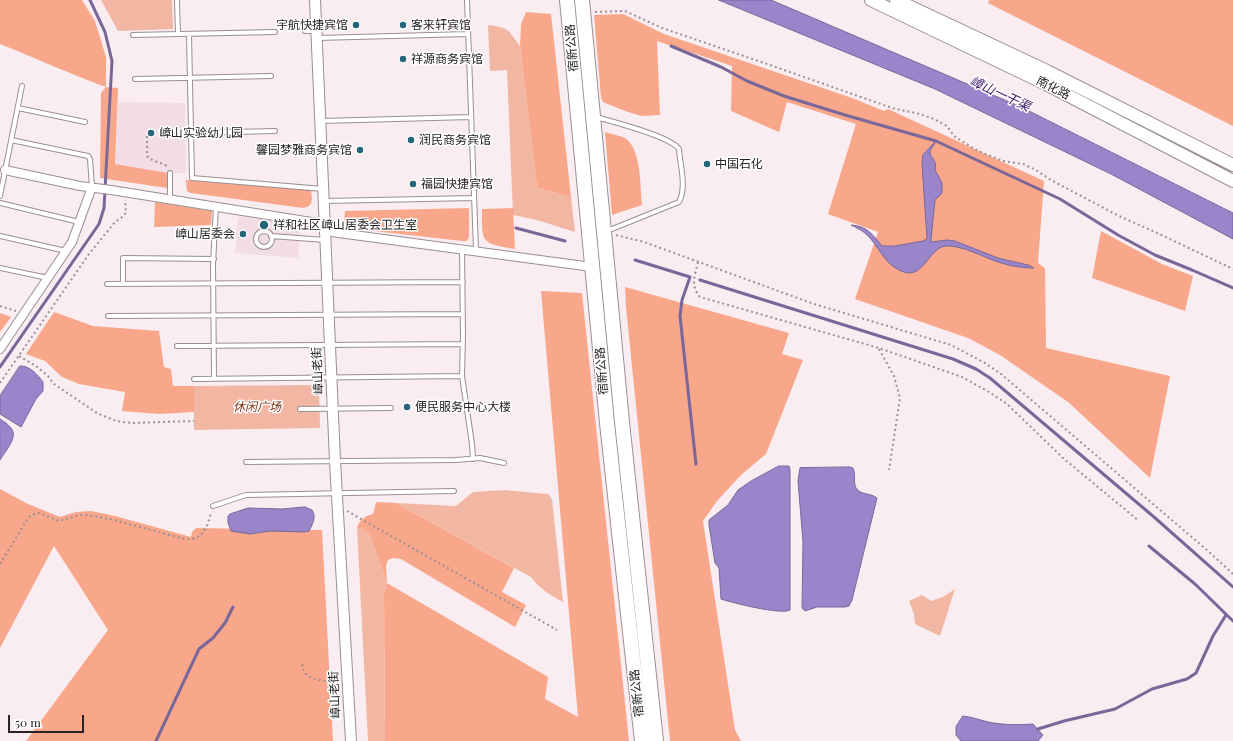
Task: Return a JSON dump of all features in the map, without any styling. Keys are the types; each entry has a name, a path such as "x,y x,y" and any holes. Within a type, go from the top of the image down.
{"highway":[{"name":"宿新公路","path":"567,0 608,431 642,741"},
{"name":"宿新公路","path":"583,7 622,422 656,741"}],"main road":[{"name":"南化路","path":"871,0 1044,83 1233,181"},
{"name":"南化路","path":"896,0 1047,71 1233,165"}],"street":[{"name":"嶂山老街","path":"315,0 335,461 351,741"},
{"path":"5,170 80,186 216,206 324,232 476,250 592,267"},
{"path":"0,349 72,242 92,187"}],"lane":[{"path":"177,0 178,34"},
{"path":"467,0 476,250"},
{"path":"305,31 316,35 468,34"},
{"path":"132,35 275,32"},
{"path":"189,34 192,178 323,189"},
{"path":"135,79 271,76"},
{"path":"0,196 22,86"},
{"path":"18,108 85,122"},
{"path":"594,116 663,138 675,144 679,149 683,186 679,202 605,232"},
{"path":"320,121 471,117"},
{"path":"191,133 275,131"},
{"path":"11,140 88,156 90,160 92,187"},
{"path":"170,173 170,199"},
{"path":"323,201 474,198"},
{"path":"0,203 79,222"},
{"path":"214,379 213,284 216,206"},
{"path":"271,236 324,232"},
{"path":"0,236 66,251"},
{"path":"462,249 462,376 473,459"},
{"path":"123,284 123,258 214,258"},
{"path":"0,268 48,278"},
{"path":"107,284 462,282"},
{"path":"108,316 463,314"},
{"path":"177,346 463,344"},
{"path":"194,379 462,376"},
{"path":"300,409 391,408"},
{"path":"246,462 480,458 504,463"},
{"path":"212,506 246,495 454,491"}],"path":[{"path":"583,7 625,11 662,28 892,108 920,114 934,119 947,126 954,136 978,151 1003,161 1014,162 1036,170 1051,180 1119,216 1233,269"},
{"path":"147,136 147,156 152,160 164,164 170,168 170,173"},
{"path":"0,383 89,254 115,222 122,218 126,213 124,192"},
{"path":"605,232 644,242 814,304 951,345 985,363 1001,374 1185,530 1233,574"},
{"path":"698,262 693,285 694,291 700,297 879,348 962,377 989,392 1007,404 1063,458 1139,521"},
{"path":"0,306 24,314"},
{"path":"879,348 894,376 900,398 889,470"},
{"path":"19,356 36,366 48,376 54,384 97,413 116,421 132,423 194,421"},
{"path":"338,505 557,630"},
{"path":"0,564 25,523 31,515 38,513 59,521 79,515 110,519 185,540 193,540 200,535 208,525 212,506"},
{"path":"302,664 304,672 308,676 348,684"}],"shaded area":[{"path":"0,0 82,0 95,21 106,57 106,87 0,44"},
{"path":"719,0 771,0 1021,107 1233,213 1233,239 1111,174 935,89"},
{"path":"989,0 1233,0 1233,126 988,3"},
{"path":"526,12 551,14 571,197 537,188 520,46 521,24"},
{"path":"623,14 664,34 852,98 884,111 888,109 1044,181 1038,263 1045,268 1046,348 1170,376 1150,478 1068,402 1000,355 968,338 855,299 878,232 828,214 856,124 787,102 779,132 731,111 732,66 657,41 660,115 642,116 603,102 601,97 594,15"},
{"path":"106,87 118,88 115,164 168,173 167,188 100,178 101,93"},
{"name":"嶂山实验幼儿园","path":"118,102 185,103 186,173 162,173 115,165"},
{"path":"605,132 623,137 629,142 634,149 637,158 640,178 642,205 612,215"},
{"path":"936,141 930,151 930,154 935,163 935,170 942,183 942,193 935,200 931,242 947,240 955,241 998,258 1028,265 1034,268 1007,265 966,249 946,246 934,252 920,269 907,273 899,270 889,263 867,235 851,225 865,229 872,234 882,246 895,246 927,239 922,163 923,155"},
{"path":"186,180 311,190 312,202 309,206 303,208 191,193 187,191"},
{"path":"155,202 212,211 211,225 154,227"},
{"path":"469,208 469,237 467,241 347,228 344,225 345,211"},
{"path":"513,208 515,249 495,245 485,240 482,229 482,209"},
{"path":"238,217 301,222 298,258 235,253"},
{"path":"1101,231 1162,264 1193,276 1185,311 1092,278"},
{"path":"625,287 789,333 782,354 803,360 766,454 741,475 717,501 703,521 735,730 741,741 670,741"},
{"path":"541,291 582,293 629,741 385,741 384,592 387,583 548,677 545,699 578,717"},
{"path":"54,312 93,326 159,331 164,367 171,369 173,386 194,386 194,412 159,414 122,411 125,392 79,384 62,377 45,361 26,354"},
{"path":"0,313 11,317 0,332"},
{"path":"20,366 30,369 43,382 43,391 36,399 21,427 0,414 0,396"},
{"path":"0,419 13,431 13,439 0,460"},
{"path":"779,466 789,466 790,470 790,610 785,611 757,608 721,599 719,568 715,563 709,525 709,520 728,505 738,490"},
{"path":"850,467 854,470 856,488 863,493 877,498 852,600 849,606 845,607 817,607 805,611 802,608 803,542 798,481 800,468"},
{"path":"0,489 28,504 60,517 76,512 91,511 115,516 191,537 192,532 196,528 322,530 333,741 26,741 108,630 54,546 0,648"},
{"path":"376,502 396,503 514,568 502,592 526,605 515,627 401,559 393,558 388,560 386,566 387,583 370,535 363,529 357,528 363,518 373,514"},
{"path":"305,507 312,510 314,515 314,521 309,531 270,531 250,534 231,531 228,523 228,516 230,514 248,508 282,509"},
{"path":"963,716 999,724 1033,724 1043,735 1038,741 961,741 956,735 956,727"}],"green space":[{"path":"101,0 172,0 173,29 118,31"},
{"path":"488,25 504,28 513,36 520,46 537,188 571,197 575,232 537,220 513,215 507,70 490,71"},
{"name":"休闲广场","path":"319,385 320,428 194,430 194,386"},
{"path":"504,490 548,494 552,499 563,602 538,585 531,577 396,503 456,506 473,492"},
{"path":"357,528 363,529 370,535 387,583 384,592 385,741 368,741"},
{"path":"955,589 940,636 915,624 914,614 909,601 922,595 931,601 943,597"}],"waterway":[{"path":"0,367 99,224 104,208 112,61 105,32 90,0"},
{"path":"671,46 721,67 747,81 784,96 936,141 1060,199 1118,235 1155,255 1233,288"},
{"path":"516,228 565,241"},
{"path":"635,260 690,277 682,300 680,316 696,464"},
{"path":"700,280 953,359 976,369 990,378 1154,517 1233,587"},
{"path":"1149,546 1195,584 1233,621"},
{"path":"156,741 199,649 213,638 225,623 233,607"},
{"path":"1038,729 1064,721 1115,709 1152,689 1187,679 1196,673 1213,636 1226,615"}],"place":[{"name":"宇航快捷宾馆","path":"356,25"},
{"name":"客来轩宾馆","path":"403,25"},
{"name":"祥源商务宾馆","path":"403,59"},
{"name":"嶂山实验幼儿园","path":"151,133"},
{"name":"润民商务宾馆","path":"411,140"},
{"name":"馨园梦雅商务宾馆","path":"360,150"},
{"name":"中国石化","path":"707,164"},
{"name":"福园快捷宾馆","path":"413,184"},
{"name":"祥和社区嶂山居委会卫生室","path":"264,225"},
{"name":"嶂山居委会","path":"243,234"},
{"name":"便民服务中心大楼","path":"407,407"}],"water label":[{"name":"嶂山一干渠","path":"1000,94"}]}
